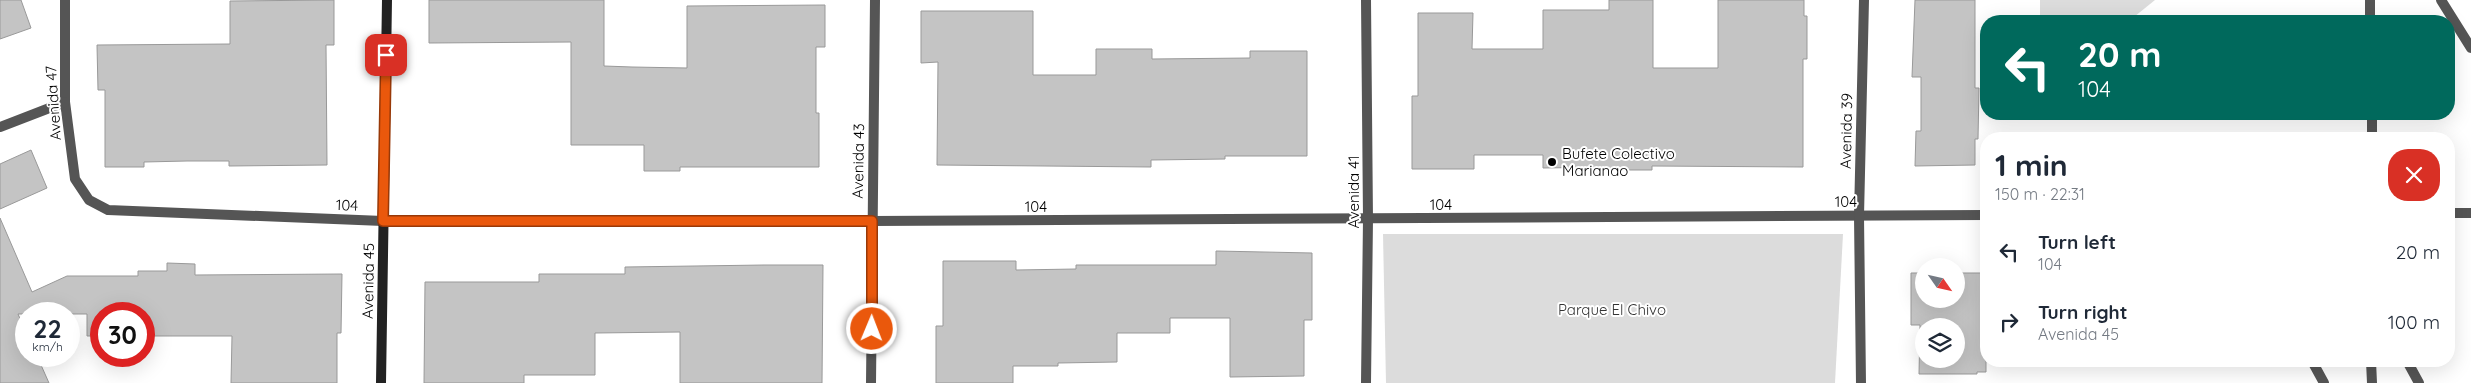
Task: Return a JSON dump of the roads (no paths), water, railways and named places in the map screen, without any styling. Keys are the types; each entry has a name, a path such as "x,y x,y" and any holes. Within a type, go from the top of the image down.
{"street":[{"name":"Avenida 47","path":"65,0 65,102 76,179 89,200"},
{"name":"Avenida 45","path":"382,383 387,0"},
{"name":"Avenida 43","path":"871,383 875,0"},
{"name":"Avenida 41","path":"1366,0 1368,219 1366,383"},
{"name":"Avenida 39","path":"1861,383 1859,216 1864,0"},
{"path":"2370,0 2370,15"},
{"path":"2441,0 2450,15"},
{"path":"2455,22 2471,48"},
{"path":"0,127 65,102"},
{"name":"104","path":"89,200 108,210 383,221 872,221 1980,215"},
{"path":"2455,213 2471,213"},
{"path":"2315,367 2324,383"},
{"path":"2372,367 2372,383"},
{"path":"2409,367 2418,383"}],"place":[{"name":"Bufete Colectivo Marianao","path":"1552,162"}],"park label":[{"name":"Parque El Chivo","path":"1612,309"}]}
